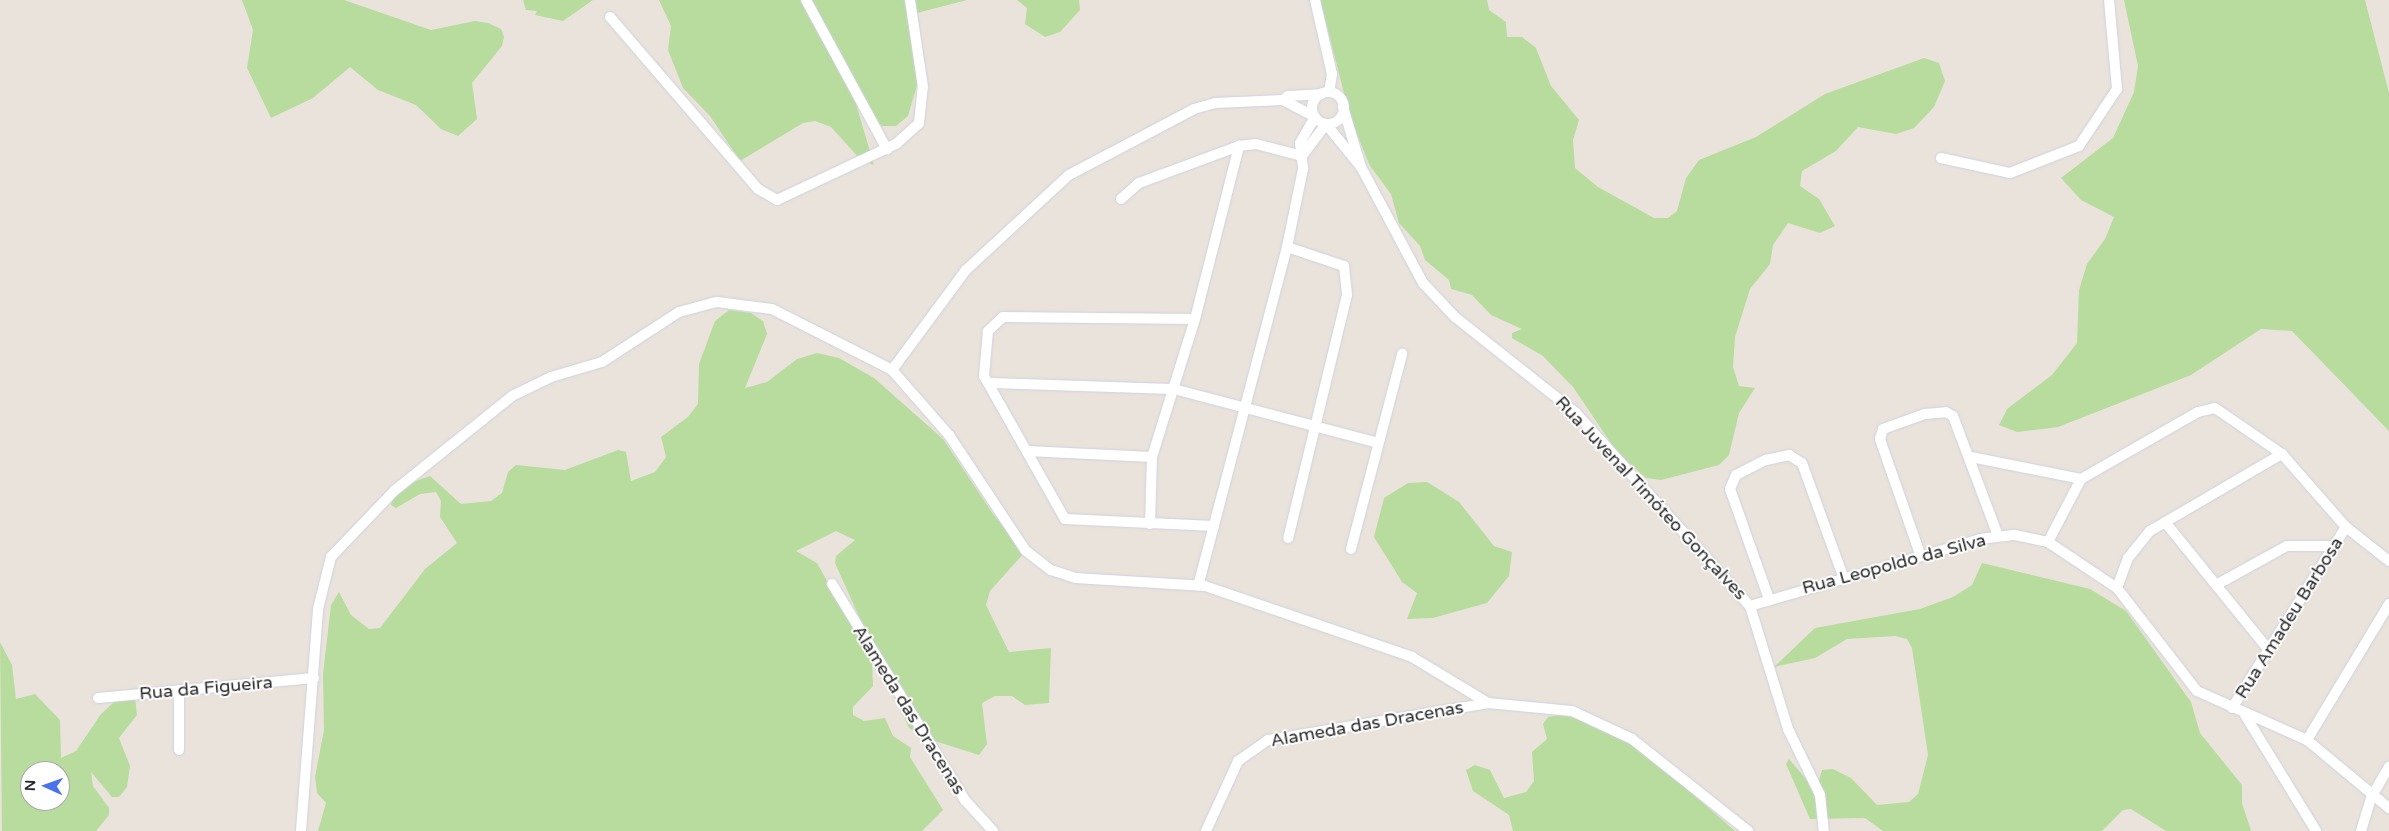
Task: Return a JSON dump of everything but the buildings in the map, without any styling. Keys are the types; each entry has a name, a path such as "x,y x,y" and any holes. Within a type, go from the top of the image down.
{"street":[{"path":"806,0 887,149"},
{"path":"610,17 758,189 771,198 794,196 887,149 908,135 924,113 910,0"},
{"path":"1198,586 1286,247 1303,169 1300,143 1315,117 1313,104 1325,93 1332,74 1315,0"},
{"path":"1941,158 2010,173 2079,146 2117,89 2110,0"},
{"path":"1283,100 1288,96 1325,93 1340,99 1343,107 1338,120 1326,124 1302,156"},
{"path":"892,370 966,270 1068,175 1194,109 1232,100 1283,100 1326,124"},
{"name":"Rua Juvenal Timóteo Gonçalves","path":"1343,107 1362,167 1418,276 1436,299 1576,413 1750,606"},
{"name":"Rua Juvenal Timóteo Gonçalves","path":"1326,124 1362,167"},
{"path":"1121,199 1139,183 1239,146 1256,144 1302,156"},
{"path":"1150,524 1152,457 1195,319 1239,146"},
{"path":"1286,247 1335,260 1344,266 1347,279 1288,538"},
{"path":"301,831 320,594 331,557 394,491 530,385 602,362 678,312 717,302 772,309 892,370 937,420 1008,527 1038,563 1076,578 1198,586 1412,657 1488,703 1572,711 1602,722 1632,738 1748,831"},
{"path":"1195,319 1003,317 988,331 983,356 988,384 1065,519 1214,526"},
{"path":"1351,549 1402,354"},
{"path":"988,384 1174,388 1378,442"},
{"path":"2048,542 2081,479 2210,408 2227,413 2282,454 2346,527 2389,561"},
{"path":"1920,554 1887,466 1880,434 1888,426 1925,414 1950,413 1971,457 1998,536"},
{"path":"1026,451 1152,457"},
{"path":"2117,588 2138,542 2165,522 2282,454"},
{"path":"1768,599 1730,482 1766,460 1795,456 1810,480 1843,576"},
{"path":"1971,457 2081,479"},
{"path":"2165,522 2268,649"},
{"name":"Rua Amadeu Barbosa","path":"2232,708 2346,527"},
{"name":"Rua Leopoldo da Silva","path":"1750,606 1920,554 1998,536 2048,542 2117,588 2185,678 2197,691 2307,740 2372,796 2389,808"},
{"path":"2216,585 2287,546 2333,546"},
{"name":"Alameda das Dracenas","path":"832,584 965,800 993,831"},
{"path":"2307,740 2389,604"},
{"path":"1750,606 1788,729 1820,795 1824,831"},
{"name":"Rua da Figueira","path":"98,698 314,678"},
{"path":"179,690 179,750"},
{"name":"Alameda das Dracenas","path":"1206,831 1238,761 1268,740 1488,703"},
{"path":"2245,714 2316,831"},
{"path":"2361,831 2372,796 2389,766"}],"green space":[{"path":"242,0 344,0 431,30 475,21 488,23 501,29 504,37 502,46 472,83 477,119 458,136 441,129 416,105 378,90 350,67 313,98 271,118 247,68 253,30"},
{"path":"523,0 593,0 563,21 535,15 537,11 526,10"},
{"path":"659,0 967,0 913,14 917,85 908,116 896,126 882,126 854,97 874,165 860,159 831,127 815,121 803,123 740,161 710,116 683,88 668,50 671,26"},
{"path":"1017,0 1079,0 1080,10 1060,32 1045,37 1025,24 1027,8"},
{"path":"1320,0 1487,0 1489,10 1506,22 1507,37 1522,37 1536,48 1551,86 1579,120 1573,140 1575,168 1598,187 1654,218 1668,218 1677,211 1686,178 1699,160 1756,137 1825,94 1924,58 1939,63 1945,81 1934,107 1914,128 1896,134 1858,127 1836,151 1802,171 1800,186 1819,199 1835,226 1820,233 1788,223 1773,245 1770,264 1750,289 1735,337 1733,367 1739,386 1755,388 1739,413 1729,455 1719,465 1661,480 1646,478 1617,452 1573,387 1543,356 1512,338 1512,333 1522,329 1491,315 1472,295 1451,289 1449,280 1425,260 1420,246 1399,223 1391,194 1370,166 1351,120"},
{"path":"2124,0 2365,0 2389,93 2389,431 2292,331 2261,329 2191,375 2058,427 2017,432 1999,425 2007,409 2052,375 2077,343 2079,290 2087,264 2105,239 2114,217 2081,200 2061,178 2113,138 2134,92 2138,66"},
{"path":"729,310 751,313 763,321 767,334 745,388 767,382 797,359 817,353 839,358 874,378 943,439 993,514 1025,552 990,591 986,605 1009,652 1051,648 1049,703 1025,705 1012,696 995,696 982,703 987,744 979,755 922,737 909,728 835,563 836,556 855,540 836,531 796,551 817,563 872,662 873,686 853,707 853,715 864,721 885,718 893,736 911,748 910,757 943,810 922,831 318,831 326,803 317,793 315,777 324,730 323,674 331,605 339,592 351,615 369,629 380,628 425,569 457,543 440,517 441,501 436,492 420,494 396,508 391,505 393,497 410,483 430,476 461,504 491,501 502,493 508,472 516,465 565,470 618,450 626,452 631,481 655,472 666,457 661,437 688,417 698,404 699,364 715,321"},
{"path":"1427,482 1459,502 1494,546 1512,552 1509,576 1487,603 1433,618 1407,619 1417,593 1402,582 1374,537 1384,498 1408,483"},
{"path":"1982,563 2090,589 2126,611 2191,702 2200,733 2242,785 2242,803 2251,831 2166,831 2131,809 2123,810 2102,831 1883,831 1865,818 1810,819 1786,764 1789,759 1816,791 1822,770 1833,769 1851,778 1877,805 1909,802 1918,794 1928,755 1912,648 1907,639 1895,636 1847,639 1815,658 1774,667 1815,628 1920,609 1953,597 1972,585"},
{"path":"0,642 12,665 16,699 35,694 60,720 61,758 76,751 101,714 124,693 135,697 137,715 119,738 130,766 127,787 119,797 112,797 91,772 93,786 109,808 109,815 96,831 2,831"},
{"path":"1561,715 1580,719 1640,748 1735,831 1513,831 1509,815 1473,791 1466,770 1475,765 1490,770 1504,798 1526,792 1534,781 1532,752 1547,739 1543,724 1548,717"}]}
